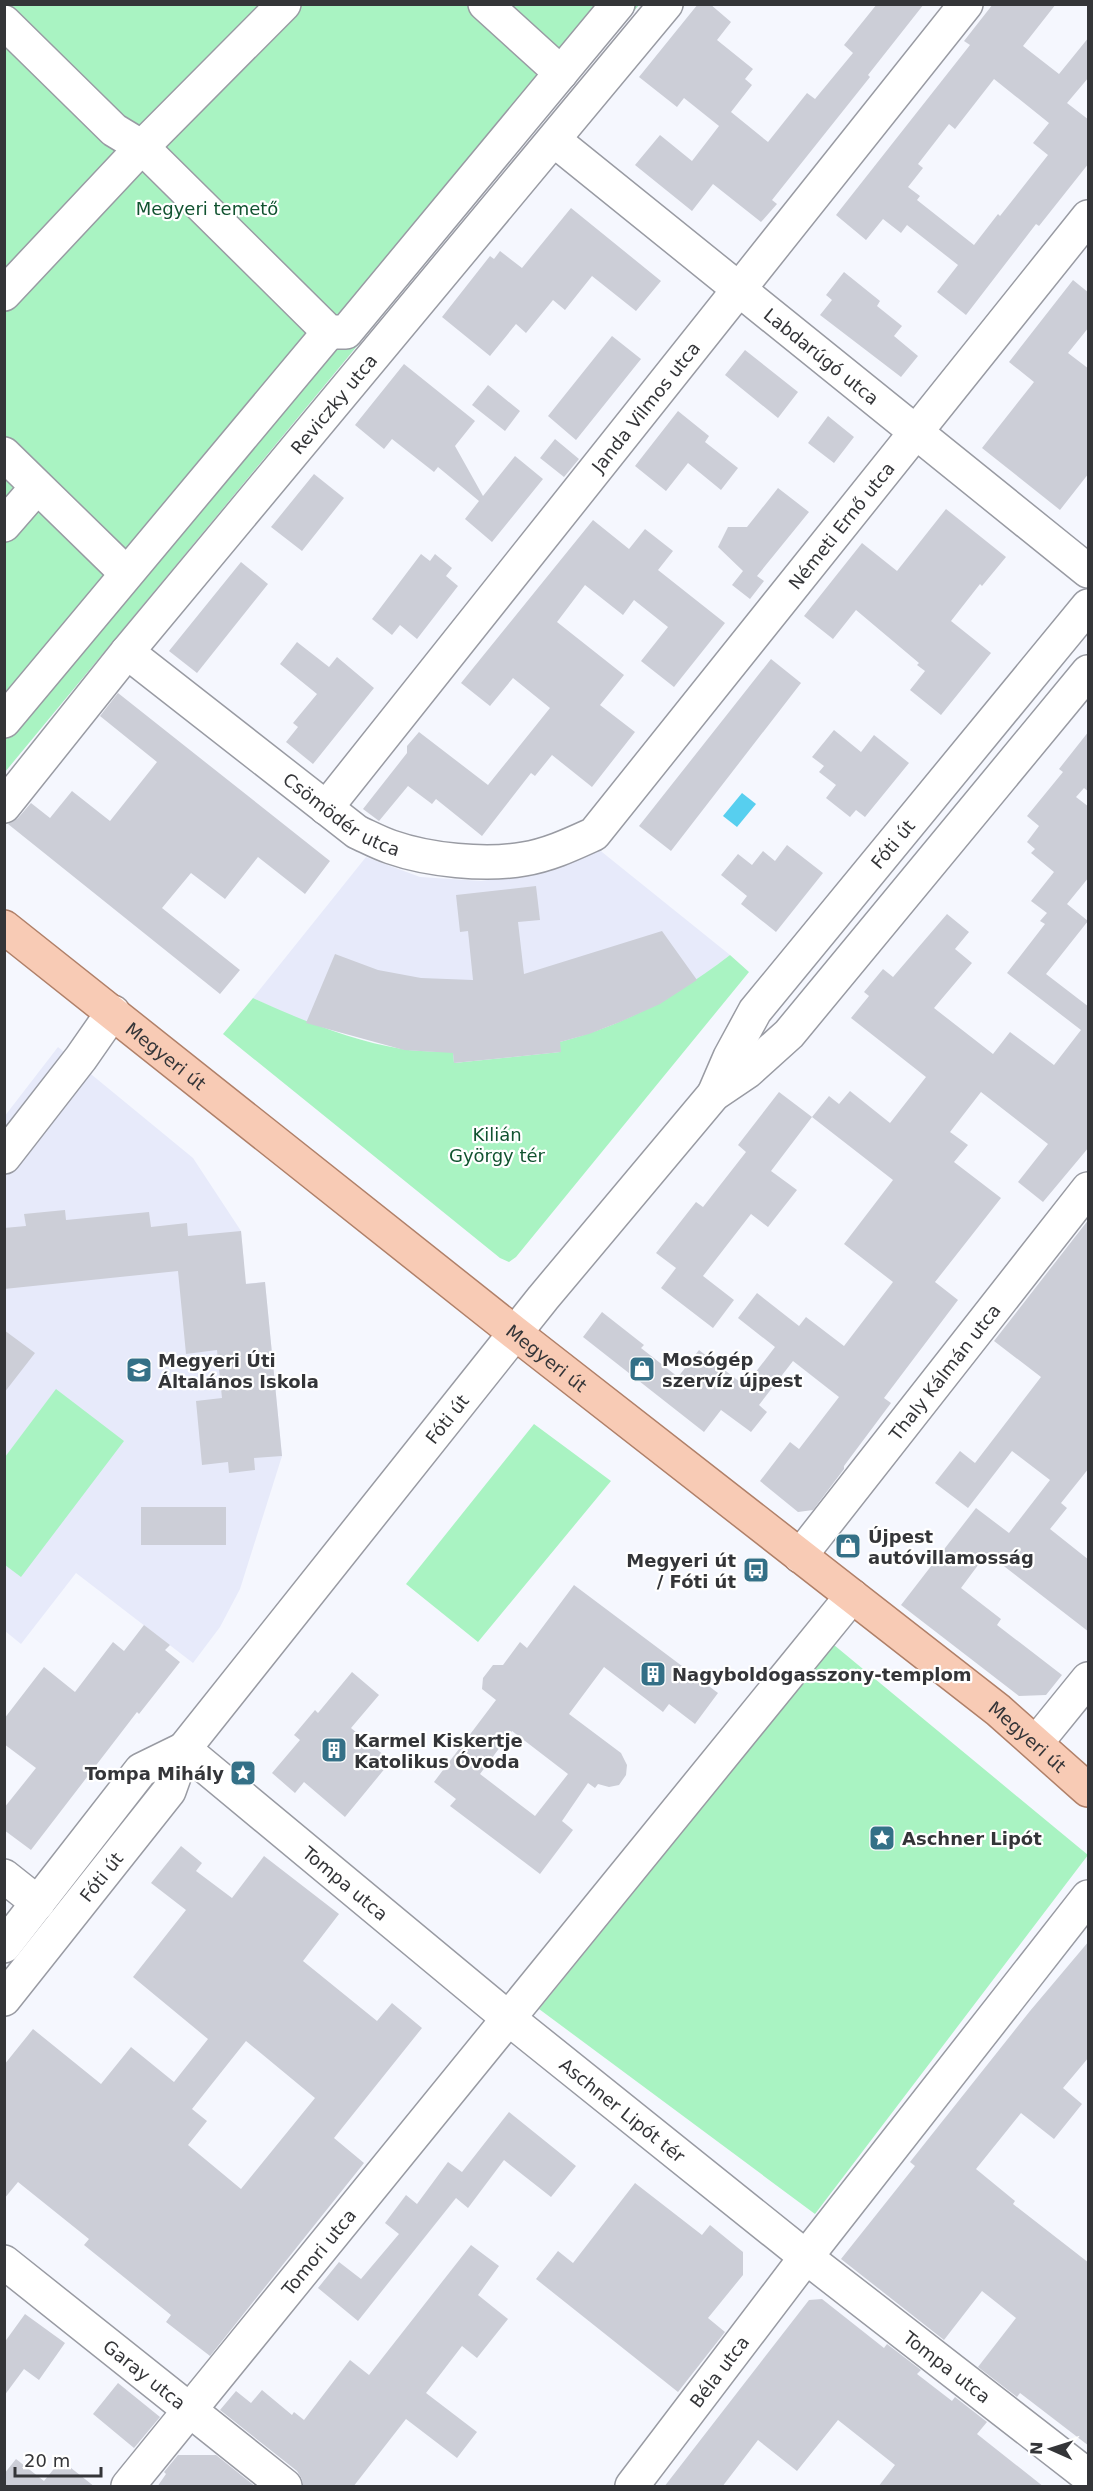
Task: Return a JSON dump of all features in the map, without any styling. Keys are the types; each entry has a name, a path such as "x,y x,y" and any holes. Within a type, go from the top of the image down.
{"main road":[{"name":"Megyeri út","path":"4,927 515,1333 998,1710 1089,1790"}],"street":[{"path":"4,294 142,147 284,4"},
{"path":"485,4 561,73"},
{"path":"4,22 114,130 142,147 329,332 346,332 618,4"},
{"name":"Reviczky utca","path":"4,806 127,652 666,4"},
{"name":"Janda Vilmos utca","path":"326,808 740,291 966,4"},
{"name":"Labdarúgó utca","path":"554,141 1089,571"},
{"name":"Németi Ernő utca","path":"594,834 1089,217"},
{"path":"4,721 329,332"},
{"path":"4,454 126,573"},
{"path":"4,525 37,487"},
{"name":"Fóti út","path":"714,1094 730,1057 755,1011 1089,606"},
{"name":"Csömödér utca","path":"127,652 357,831 391,847 461,861 524,859 558,850 594,834"},
{"name":"Fóti út","path":"4,1999 169,1791 184,1749 515,1333 714,1094 748,1071 789,1034 1089,672"},
{"path":"4,1157 81,1058 113,1012"},
{"name":"Thaly Kálmán utca","path":"800,1556 1089,1189"},
{"path":"508,2018 852,1596"},
{"path":"1036,1743 1089,1679"},
{"name":"Fóti út","path":"4,1946 141,1770 184,1749"},
{"name":"Tompa utca","path":"184,1749 508,2018"},
{"path":"4,1876 38,1903"},
{"path":"806,2257 1089,1897"},
{"name":"Aschner Lipót tér","path":"508,2018 806,2257"},
{"name":"Tomori utca","path":"128,2487 508,2018"},
{"name":"Tompa utca","path":"806,2257 1089,2476"},
{"name":"Béla utca","path":"632,2487 806,2257"},
{"name":"Garay utca","path":"4,2262 285,2487"}],"shaded area":[{"path":"597,848 730,955 660,1004 589,1034 561,1052 454,1063 306,1023 253,998 366,857 420,877 481,881 551,871"},
{"name":"Megyeri Úti Általános Iskola","path":"58,1047 193,1158 241,1231 244,1264 241,1265 242,1284 265,1282 282,1456 240,1589 220,1627 193,1663 76,1573 21,1644 5,1631 4,1117"}],"green space":[{"name":"Megyeri temető","path":"5,5 639,5 5,772"},
{"name":"Kilián György tér","path":"730,955 749,972 516,1257 509,1262 500,1258 223,1034 253,998 344,1035 408,1050 453,1052 454,1063 560,1052 560,1042 607,1027 649,1008 690,984"},
{"path":"56,1389 124,1441 21,1577 5,1565 5,1457"},
{"path":"534,1424 611,1481 478,1642 406,1584"},
{"path":"834,1645 1088,1855 815,2214 539,2009"}],"water":[{"path":"742,793 756,804 737,827 723,816"}],"building":[{"path":"698,4 710,4 731,22 717,40 753,69 745,79 752,85 731,112 768,142 807,93 815,99 853,53 844,45 877,4 924,4 868,75 870,77 772,200 777,204 761,222 713,184 692,211 635,165 660,135 692,161 719,126 684,98 677,107 639,77"},
{"path":"993,4 1056,4 1023,46 1059,74 1089,37 1089,77 1067,103 1089,120 1089,163 1039,226 1036,224 966,315 937,292 958,265 907,225 901,233 883,219 866,240 836,215 970,45 964,41","holes":["994,79 1049,123 1033,143 1048,155 974,245 917,200 920,196 908,187 923,168 918,164 949,124 955,129"]},
{"path":"571,208 661,281 636,311 592,276 565,310 553,300 526,333 516,324 490,356 442,317 490,256 494,259 500,251 522,268"},
{"path":"844,272 880,301 877,306 902,326 894,336 918,356 901,377 820,315 832,300 826,295"},
{"path":"1073,280 1089,293 1089,327 1068,353 1089,369 1089,473 1060,510 982,448 1034,382 1009,362"},
{"path":"612,336 641,359 576,440 548,416"},
{"path":"745,350 798,392 778,418 725,375"},
{"path":"404,364 475,421 455,446 483,496 515,456 543,479 492,542 465,519 479,501 438,467 434,472 392,439 384,449 355,425"},
{"path":"488,385 520,411 505,431 472,405"},
{"path":"678,411 709,436 705,442 738,468 721,490 688,463 666,491 635,466"},
{"path":"828,416 854,437 834,463 808,443"},
{"path":"555,439 579,459 564,477 540,458"},
{"path":"314,474 344,498 302,551 271,527"},
{"path":"778,488 809,512 757,576 764,581 750,599 732,585 743,571 718,547 728,527 747,527"},
{"path":"946,509 1006,557 982,586 980,584 951,621 991,653 941,715 910,690 925,671 917,665 919,663 856,610 833,639 804,616 862,543 897,571"},
{"path":"593,520 629,549 645,529 673,551 658,570 725,623 674,687 641,661 668,627 634,600 623,615 585,585 557,622 624,675 600,705 635,732 592,787 552,755 535,776 531,773 482,836 436,799 432,804 408,786 379,821 363,809 407,753 407,746 419,732 488,785 550,708 513,678 490,706 461,683"},
{"path":"421,554 430,561 435,554 452,568 446,576 458,586 417,639 400,625 392,635 372,619"},
{"path":"241,562 268,584 197,673 169,651"},
{"path":"297,642 329,667 337,657 374,688 313,764 286,742 298,727 293,723 317,694 280,664"},
{"path":"771,659 801,683 671,851 639,826"},
{"path":"118,693 330,861 305,894 258,857 225,899 191,873 162,908 240,970 220,994 8,824 18,818 31,803 50,818 72,791 110,821 157,762 100,716"},
{"path":"834,730 861,752 874,735 909,763 865,817 856,810 850,817 826,798 836,785 819,772 824,766 812,757"},
{"path":"1089,731 1089,792 1084,788 1076,797 1089,807 1089,877 1067,904 1088,921 1046,974 1089,1007 1089,1147 1043,1202 1018,1182 1048,1144 981,1092 950,1132 968,1145 954,1162 1001,1198 935,1282 958,1300 884,1398 891,1403 844,1469 813,1510 798,1512 760,1481 790,1442 799,1449 839,1397 793,1361 759,1405 767,1412 751,1432 721,1410 704,1432 583,1337 602,1312 644,1345 641,1348 678,1377 699,1350 745,1386 775,1347 738,1318 757,1293 799,1326 806,1317 844,1346 893,1282 844,1244 893,1180 812,1117 829,1096 839,1104 850,1091 890,1123 926,1077 851,1018 869,996 864,992 883,969 893,977 947,914 969,932 955,949 972,963 934,1008 993,1054 1010,1032 1054,1065 1081,1030 1007,973 1045,924 1040,921 1047,913 1031,901 1054,872 1031,853 1035,849 1027,842 1039,826 1027,816 1063,772 1059,769"},
{"path":"787,845 823,873 776,932 741,904 747,896 721,875 738,854 752,865 763,851 775,861"},
{"path":"536,886 540,920 518,922 524,974 662,931 697,980 660,1004 589,1034 560,1042 561,1052 454,1063 453,1053 404,1050 306,1023 335,954 378,970 421,978 473,980 468,931 460,932 456,895"},
{"path":"779,1092 812,1117 771,1171 797,1190 768,1227 751,1214 703,1276 734,1300 713,1328 661,1288 676,1268 656,1253 696,1202 703,1207 746,1152 738,1145"},
{"path":"65,1210 66,1220 149,1212 151,1227 187,1223 188,1236 241,1231 246,1284 265,1282 282,1456 254,1458 255,1470 229,1473 228,1462 202,1465 196,1401 222,1398 217,1350 186,1354 178,1271 4,1289 4,1228 26,1226 24,1214"},
{"path":"1089,1219 1089,1468 1061,1503 1067,1508 1050,1529 1089,1560 1089,1632 987,1553 961,1588 1001,1619 997,1625 1062,1675 1046,1695 1019,1696 901,1605 976,1508 1009,1533 1050,1480 1012,1451 968,1508 935,1483 960,1451 975,1463 1041,1377 994,1341"},
{"path":"4,1330 35,1353 4,1393"},
{"path":"141,1507 226,1507 226,1545 141,1545"},
{"path":"574,1585 718,1693 695,1724 669,1704 663,1712 604,1667 569,1714 621,1753 627,1765 626,1775 619,1785 609,1787 598,1784 595,1788 588,1783 562,1821 573,1830 540,1874 450,1806 456,1799 434,1782 496,1700 482,1689 483,1678 493,1665 503,1665 520,1642 527,1648","holes":["512,1731 568,1774 535,1816 480,1774"]},
{"path":"144,1625 170,1645 165,1650 180,1662 139,1714 137,1712 31,1850 4,1830 4,1808 36,1768 4,1744 4,1719 44,1667 75,1692 113,1642 124,1651"},
{"name":"Karmel Kiskertje Katolikus Óvoda","path":"352,1672 379,1695 351,1728 391,1761 345,1817 304,1782 295,1793 272,1773 300,1740 294,1735 315,1710 318,1713"},
{"path":"181,1846 202,1863 196,1871 232,1898 264,1856 339,1914 303,1961 377,2021 392,2003 422,2028 334,2138 364,2163 210,2356 166,2322 171,2315 84,2245 89,2239 18,2182 4,2199 4,2065 33,2029 101,2084 131,2047 174,2082 208,2039 133,1977 186,1910 151,1883","holes":["246,2041 315,2098 241,2189 188,2145 207,2121 192,2109"]},
{"path":"1089,1941 1089,2057 1063,2088 1082,2104 1054,2139 1021,2113 976,2169 1015,2201 1013,2204 1089,2263 1089,2446 1020,2393 1017,2397 978,2367 1016,2318 982,2291 944,2340 841,2259 915,2166 910,2162"},
{"path":"509,2112 576,2166 551,2197 504,2160 468,2208 456,2198 358,2321 318,2288 339,2262 361,2279 399,2234 385,2223 406,2195 417,2204 448,2162 462,2172"},
{"path":"635,2183 702,2235 710,2225 743,2252 743,2275 708,2318 725,2332 678,2392 536,2279 558,2251 573,2263"},
{"path":"471,2245 499,2266 478,2295 508,2319 477,2358 462,2346 426,2393 477,2432 457,2458 406,2419 353,2487 303,2487 302,2479 297,2471 220,2410 236,2391 251,2403 262,2390 292,2415 294,2412 304,2420 350,2360 369,2375"},
{"path":"822,2299 884,2348 887,2344 921,2370 917,2374 952,2401 955,2397 987,2422 977,2434 1044,2487 878,2487 895,2465 838,2420 797,2471 758,2440 722,2487 664,2487 809,2300"},
{"path":"25,2314 65,2343 39,2380 24,2369 4,2396 4,2343"},
{"path":"118,2383 160,2417 134,2448 93,2414"},
{"path":"178,2455 216,2455 256,2487 157,2487 166,2474 164,2472"},
{"path":"16,2459 44,2481 61,2460 95,2487 4,2487 4,2474"}],"place":[{"name":"Mosógép szervíz újpest","path":"642,1369"},
{"name":"Megyeri Úti Általános Iskola","path":"139,1370"},
{"name":"Újpest autóvillamosság","path":"848,1546"},
{"name":"Megyeri út / Fóti út","path":"756,1570"},
{"name":"Nagyboldogasszony-templom","path":"653,1674"},
{"name":"Karmel Kiskertje Katolikus Óvoda","path":"334,1750"},
{"name":"Tompa Mihály","path":"243,1773"},
{"name":"Aschner Lipót","path":"882,1838"}]}
